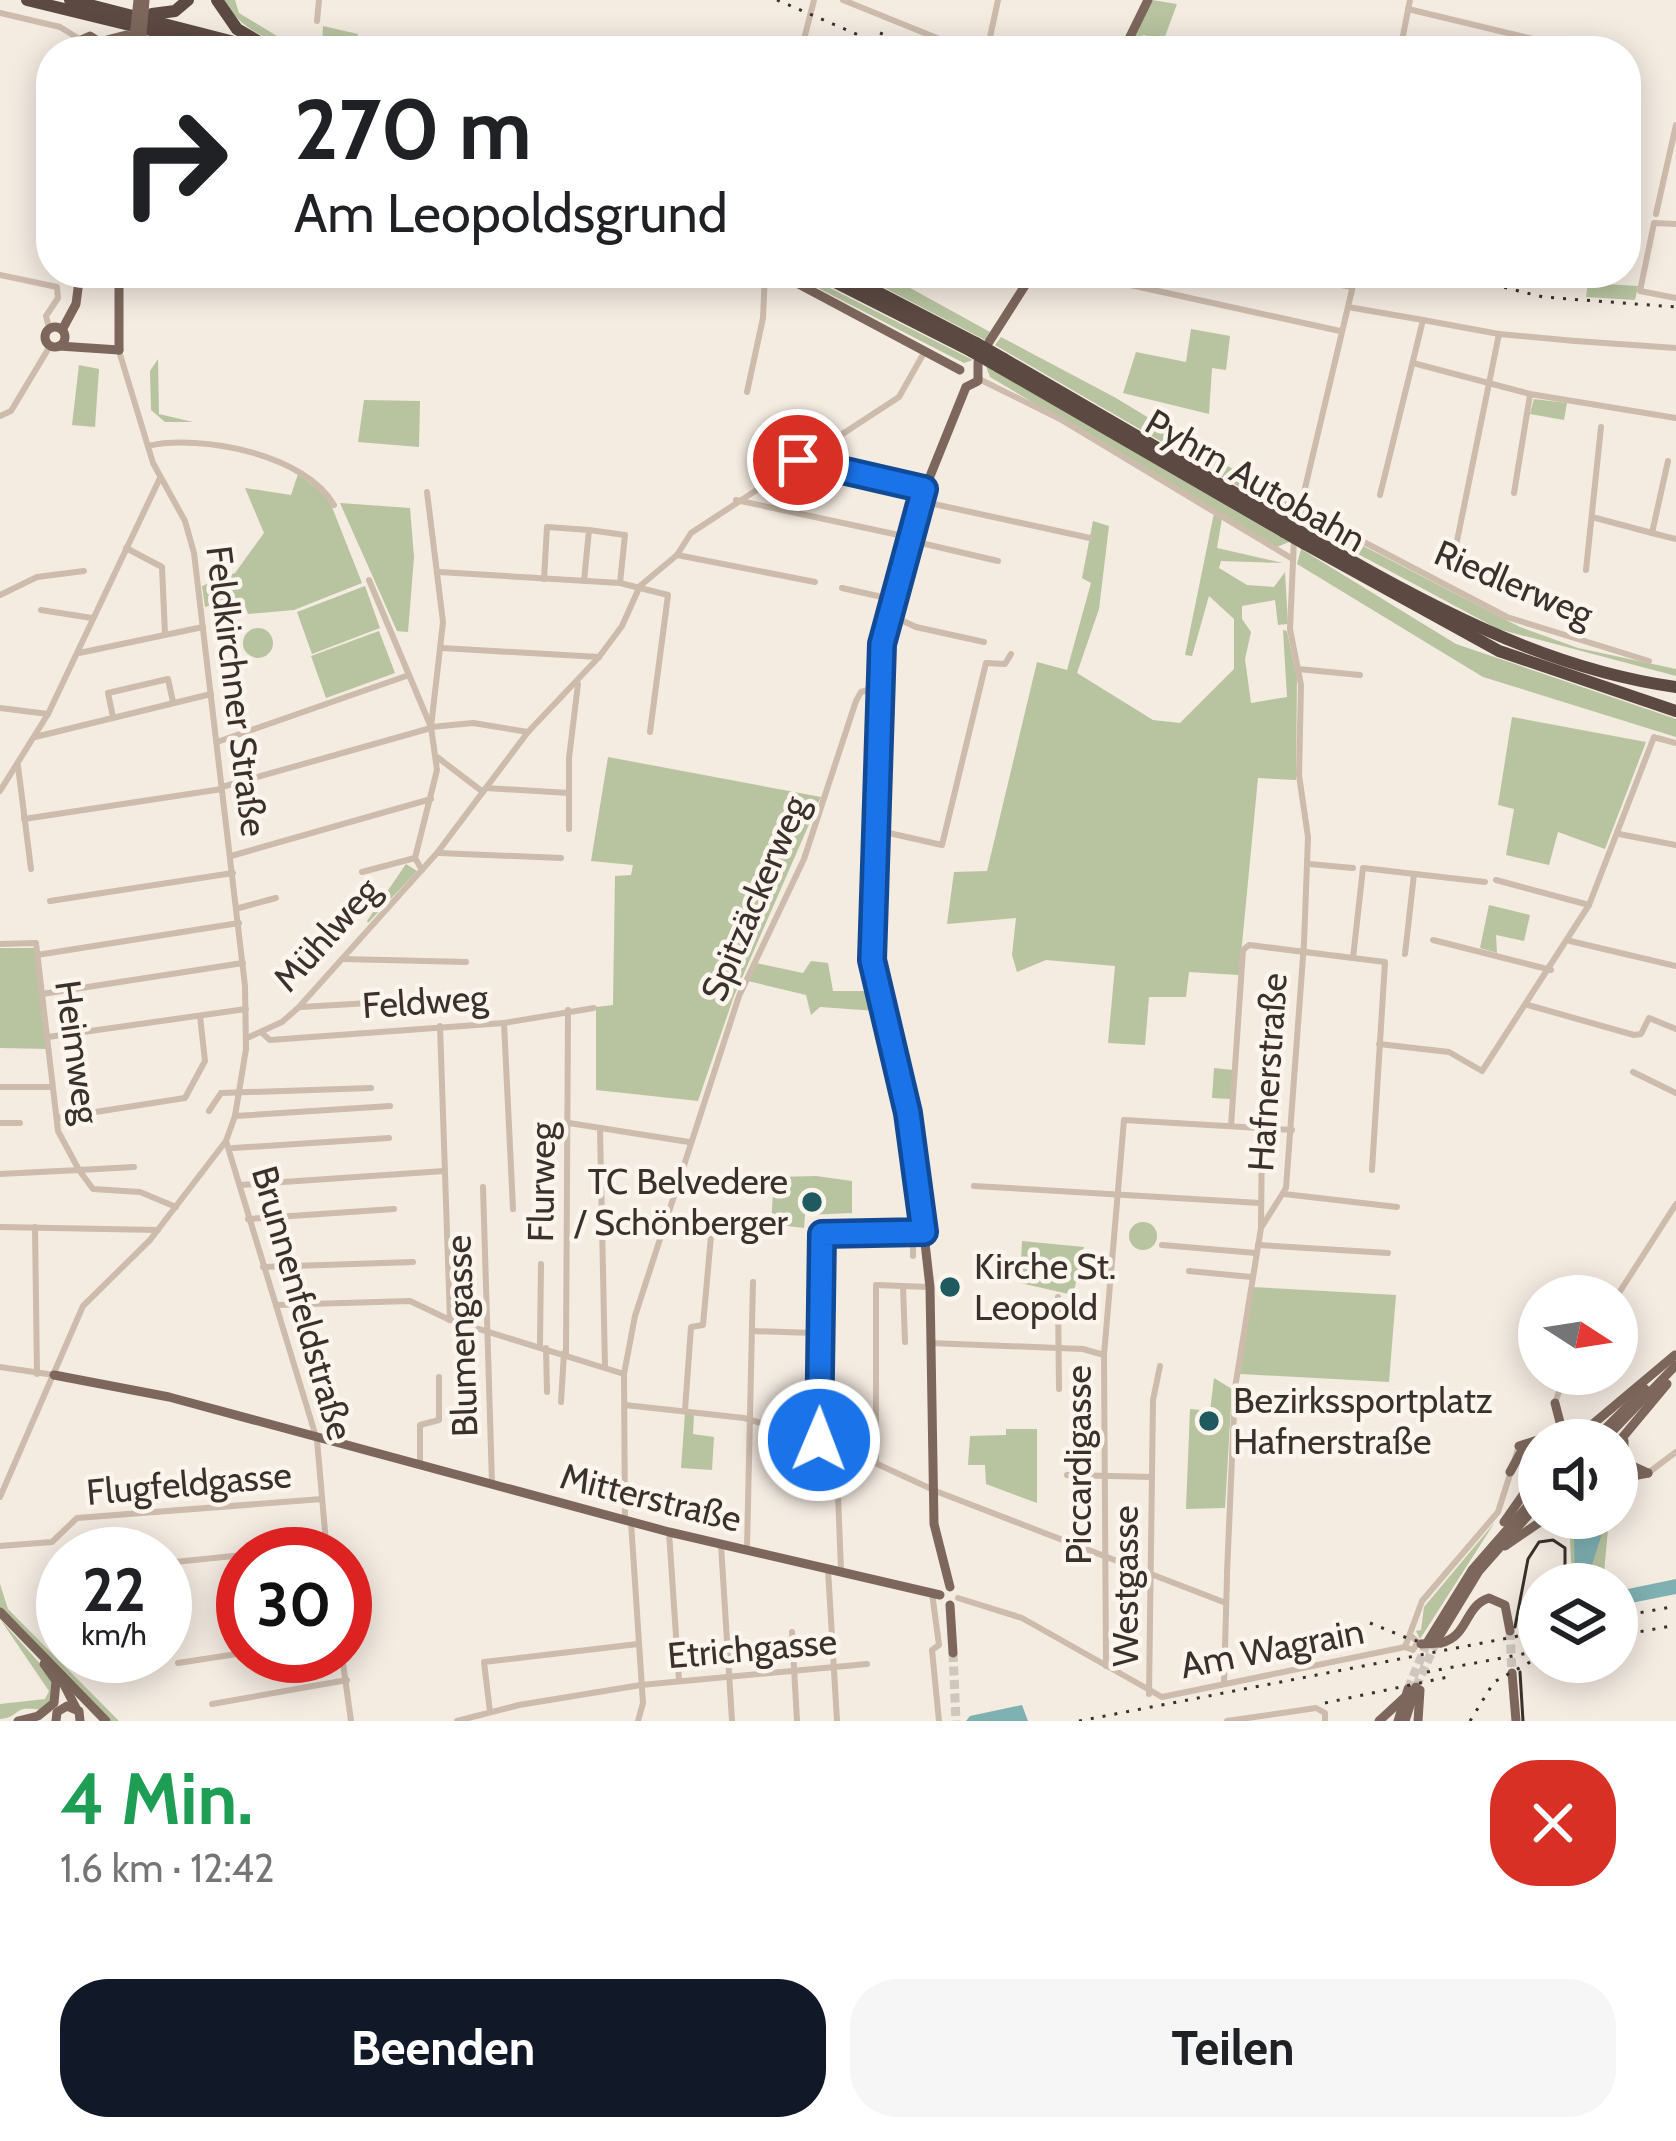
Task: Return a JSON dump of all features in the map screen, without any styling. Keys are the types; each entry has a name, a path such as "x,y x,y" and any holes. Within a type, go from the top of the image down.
{"highway":[{"path":"27,0 175,36"},
{"path":"70,0 214,36"},
{"path":"126,13 167,14 188,0"},
{"path":"217,0 237,28 249,36"},
{"name":"Pyhrn Autobahn","path":"847,288 1001,363 1469,636 1538,666 1676,711"},
{"name":"Pyhrn Autobahn","path":"867,288 978,353"},
{"name":"Pyhrn Autobahn","path":"1305,540 1490,634 1573,664 1676,691"},
{"path":"1469,636 1574,672 1676,691"}],"main road":[{"path":"142,0 142,36"},
{"path":"1130,36 1148,0"},
{"path":"59,340 78,288"},
{"name":"Feldkirchner Straße","path":"119,350 124,288"},
{"path":"808,288 927,348 960,370"},
{"path":"966,387 958,379 960,370 978,353 1023,288"},
{"path":"59,340 49,328 45,338 119,350"},
{"path":"953,1653 950,1619 954,1602 934,1524 930,1287 919,1233 908,1113 872,967 880,831 878,688 887,614 924,489 966,387 979,379 978,353"},
{"path":"1599,1419 1675,1354"},
{"path":"1614,1419 1675,1354"},
{"path":"1638,1419 1676,1369"},
{"path":"1625,1419 1676,1369"},
{"name":"Mitterstraße","path":"54,1375 169,1397 669,1532 936,1594"},
{"path":"1555,1403 1557,1419"},
{"path":"1510,1472 1518,1458"},
{"path":"1638,1469 1648,1473"},
{"path":"1638,1473 1648,1473"},
{"path":"1426,1641 1518,1504"},
{"path":"1492,1544 1518,1515"},
{"path":"1426,1641 1518,1527"},
{"path":"1480,1570 1519,1539"},
{"path":"936,1594 950,1588"},
{"path":"936,1594 954,1602"},
{"path":"1426,1641 1461,1633 1475,1605 1486,1598 1505,1605 1510,1631"},
{"path":"0,1612 35,1648 56,1681 56,1699 43,1713 18,1721"},
{"path":"1512,1679 1514,1721"},
{"path":"63,1683 79,1715"},
{"path":"70,1683 106,1721"},
{"path":"59,1713 66,1688"},
{"path":"1379,1721 1412,1690"},
{"path":"1402,1721 1412,1690"},
{"path":"1412,1690 1418,1721"},
{"path":"31,1721 59,1713 92,1721"}],"street":[{"path":"317,21 319,0"},
{"path":"805,36 814,0"},
{"path":"843,0 932,36"},
{"path":"990,36 998,0"},
{"path":"1403,36 1409,5 1526,36"},
{"path":"0,14 59,27 69,36"},
{"path":"1656,214 1676,125"},
{"path":"1641,286 1654,223 1676,224"},
{"path":"0,274 36,281"},
{"path":"49,328 46,316 58,298 56,288"},
{"path":"747,392 762,324 764,288"},
{"path":"1144,288 1340,331"},
{"name":"Hafnerstraße","path":"1224,1684 1235,1388 1262,1228 1284,1194 1303,952 1308,864 1298,669 1290,629 1291,558 1298,508 1352,288"},
{"path":"1641,288 1676,298"},
{"path":"1348,307 1499,334 1676,348"},
{"path":"1380,495 1423,320"},
{"path":"1457,541 1499,334"},
{"path":"0,416 11,411 59,340"},
{"path":"640,586 677,554 698,527 898,397 927,348"},
{"name":"Feldkirchner Straße","path":"0,1497 87,1299 158,1230 229,1145 247,1038 239,923 191,537 148,447 119,350"},
{"path":"1412,363 1484,378 1489,384 1530,394 1676,418"},
{"path":"979,379 1060,419 1291,558"},
{"path":"1514,493 1530,394"},
{"path":"1586,570 1601,427"},
{"path":"145,436 161,444"},
{"path":"148,447 202,439 291,469 323,487 334,505"},
{"path":"798,460 924,489"},
{"path":"1652,533 1668,461"},
{"path":"0,791 48,714 160,478"},
{"path":"427,492 439,572 442,648 431,728"},
{"path":"736,500 998,561"},
{"path":"920,501 1090,538"},
{"name":"Riedlerweg","path":"1298,508 1507,617 1649,661"},
{"path":"1592,517 1676,539"},
{"path":"544,579 547,527 626,535 620,583"},
{"path":"584,581 589,530"},
{"path":"126,548 162,567 165,634"},
{"path":"677,554 815,583"},
{"path":"0,595 51,573 84,571"},
{"path":"439,572 620,583 671,598 650,732"},
{"path":"369,580 431,728 437,757 415,858 422,870"},
{"name":"Mühlweg","path":"247,1038 262,1034 298,1008 437,853 528,732 599,657 622,626 640,586"},
{"path":"842,588 891,599"},
{"path":"40,610 92,618"},
{"path":"887,614 916,627 984,642"},
{"path":"79,653 203,627"},
{"path":"442,648 599,657"},
{"path":"880,831 941,845 986,663 1005,664 1011,654"},
{"path":"1298,669 1360,675"},
{"path":"217,742 409,675"},
{"path":"113,717 107,693 169,679 174,703"},
{"path":"569,829 578,682"},
{"name":"Spitzäckerweg","path":"638,1721 641,1685 628,1521 624,1374 635,1316 740,995 804,859 856,700 861,692 878,688"},
{"path":"35,737 211,694"},
{"path":"0,708 48,714"},
{"path":"24,819 222,788 431,728 479,723 528,732"},
{"path":"1379,1044 1450,1052 1482,1071 1589,905 1656,737 1676,743"},
{"path":"437,757 484,790 569,793"},
{"path":"18,766 31,869"},
{"path":"0,773 12,775"},
{"path":"231,856 431,799"},
{"path":"1618,834 1676,845"},
{"path":"437,853 561,858"},
{"path":"362,872 415,858"},
{"path":"1308,864 1353,868"},
{"path":"1353,958 1363,868 1485,882"},
{"path":"50,901 233,873"},
{"path":"1405,954 1414,874"},
{"path":"1496,880 1589,905"},
{"path":"237,909 276,898"},
{"path":"37,955 239,923"},
{"path":"1433,940 1551,970"},
{"path":"1570,941 1676,965"},
{"name":"Heimweg","path":"0,944 32,943 37,955 56,1118 79,1170 134,1167"},
{"path":"1292,1130 1232,1126 1243,950 1249,945 1385,962 1372,1170"},
{"path":"343,959 466,962"},
{"path":"42,994 243,963"},
{"path":"298,1008 405,1001"},
{"path":"1528,1005 1634,1035 1641,1034 1648,1018 1676,1029"},
{"name":"Feldweg","path":"262,1034 270,1040 504,1023 594,1008"},
{"path":"48,1037 246,1009"},
{"name":"Flurweg","path":"561,1402 568,1010"},
{"path":"56,1118 184,1099 205,1061 200,1016"},
{"path":"504,1023 513,1209"},
{"path":"440,1026 450,1320"},
{"path":"1634,1072 1676,1093"},
{"path":"0,1088 50,1087"},
{"path":"209,1111 221,1094 239,1097 371,1088"},
{"path":"235,1116 390,1106"},
{"name":"Piccardigasse","path":"1106,1666 1104,1355 1124,1120 1232,1126"},
{"path":"0,1123 20,1123"},
{"path":"569,1123 689,1142"},
{"path":"600,1128 605,1367"},
{"path":"1262,1128 1262,1228"},
{"path":"229,1145 389,1138"},
{"name":"Brunnenfeldstraße","path":"229,1145 317,1440 325,1527"},
{"path":"0,1174 79,1170 93,1189 140,1192 176,1207"},
{"path":"240,1185 444,1171"},
{"name":"Blumengasse","path":"483,1186 492,1484"},
{"path":"974,1186 1260,1203"},
{"path":"1284,1194 1397,1207"},
{"path":"1630,1275 1676,1204"},
{"path":"248,1219 394,1209"},
{"path":"0,1227 158,1230"},
{"path":"35,1227 37,1374"},
{"path":"819,1440 822,1234 919,1233 913,1256"},
{"path":"685,1410 692,1327 703,1325 711,1236"},
{"path":"1162,1245 1388,1253"},
{"path":"263,1267 413,1262"},
{"path":"541,1264 547,1392"},
{"path":"1190,1271 1252,1277"},
{"path":"746,1548 753,1282"},
{"path":"876,1462 876,1285 930,1287"},
{"path":"903,1286 905,1342"},
{"path":"1058,1297 1059,1389"},
{"path":"276,1304 410,1301 450,1320 624,1374"},
{"path":"752,1331 814,1334"},
{"path":"930,1343 1059,1348 1104,1355"},
{"name":"Westgasse","path":"1149,1694 1153,1400 1160,1366"},
{"name":"Mitterstraße","path":"0,1367 54,1375"},
{"path":"420,1467 420,1425 439,1420 439,1377"},
{"path":"1555,1403 1558,1395"},
{"path":"625,1405 749,1419 836,1445 934,1490 1226,1603"},
{"path":"783,1429 783,1482"},
{"path":"836,1445 841,1570"},
{"path":"1426,1641 1422,1601 1498,1512 1518,1449"},
{"path":"1648,1473 1676,1452"},
{"name":"Westgasse","path":"1067,1475 1152,1477"},
{"name":"Flugfeldgasse","path":"0,1546 55,1540 77,1518 322,1499"},
{"path":"669,1532 679,1680"},
{"path":"721,1543 732,1721"},
{"path":"828,1566 837,1721"},
{"path":"936,1594 940,1645 932,1658 939,1721"},
{"path":"954,1602 1022,1618 1149,1694"},
{"path":"938,1631 950,1619"},
{"path":"792,1632 797,1721"},
{"name":"Am Wagrain","path":"1149,1694 1166,1696 1406,1647 1413,1650 1426,1641"},
{"path":"490,1713 484,1662 638,1644"},
{"name":"Etrichgasse","path":"457,1721 641,1685 867,1664"},
{"path":"212,1704 330,1683"},
{"path":"347,1683 351,1721"},
{"path":"1227,1721 1316,1708 1325,1713 1325,1721"}],"green space":[{"path":"224,0 235,0 239,13 277,36 255,32"},
{"path":"1152,0 1177,4 1165,36 1134,36"},
{"path":"323,26 358,34 358,36 322,36"},
{"path":"818,288 830,288 973,360 964,363"},
{"path":"885,288 910,288 990,332 985,340"},
{"path":"1587,288 1638,288 1635,300 1586,297"},
{"path":"1191,329 1230,336 1226,370 1212,368 1209,414 1123,393 1136,352 1186,362"},
{"path":"1001,337 1116,398 1294,506 1289,516 995,345"},
{"path":"158,359 159,414 193,422 165,422 151,410 150,371"},
{"path":"79,365 99,369 95,427 72,425"},
{"path":"986,366 1289,542 1277,547 990,377"},
{"path":"1534,399 1567,403 1564,420 1530,414"},
{"path":"364,400 420,401 419,447 358,442"},
{"path":"298,474 328,497 362,583 294,610 248,614 242,598 205,607 202,586 235,573 264,533 245,488 291,495"},
{"path":"340,503 410,508 414,557 408,632 397,631"},
{"path":"1214,513 1222,518 1217,548 1283,563 1221,561 1219,568 1247,585 1274,587 1285,572 1288,624 1278,625 1275,600 1242,606 1242,619 1251,632 1245,659 1251,703 1287,697 1283,630 1287,631 1297,678 1296,780 1258,778 1239,975 1189,972 1186,997 1149,997 1145,1045 1108,1043 1115,966 1046,960 1017,972 1012,955 1016,918 947,924 954,872 987,871 1037,662 1067,670 1091,583 1082,578 1093,521 1109,526 1099,609 1077,673 1153,720 1180,723 1234,669 1234,619 1209,596 1192,656 1185,655"},
{"path":"1311,519 1520,627 1578,648 1676,669 1676,676 1498,629 1304,525"},
{"path":"1301,549 1456,644 1676,719 1676,737 1483,677 1297,564"},
{"path":"365,586 380,628 312,654 297,612"},
{"path":"258,628 269,632 273,643 269,654 258,658 247,654 243,643 247,632"},
{"path":"379,631 395,673 326,698 311,656"},
{"path":"1512,717 1646,742 1605,849 1558,832 1549,865 1506,855 1514,809 1498,805"},
{"path":"608,757 821,797 734,996 698,1101 596,1090 596,1007 613,1005 615,876 631,875 633,865 591,861"},
{"path":"406,864 417,871 368,923 367,921"},
{"path":"1489,905 1530,915 1524,941 1496,935 1497,953 1480,948"},
{"path":"0,948 35,948 49,1049 0,1048"},
{"path":"811,961 828,963 833,991 874,991 877,1011 820,1007 811,1015 806,995 748,981 756,963 803,973"},
{"path":"1214,1068 1233,1070 1231,1099 1212,1098"},
{"name":"TC Belvedere / Schönberger","path":"774,1177 852,1181 852,1213 805,1215 804,1228 771,1224"},
{"path":"1143,1222 1153,1226 1157,1236 1153,1246 1143,1250 1133,1246 1129,1236 1133,1226"},
{"path":"1022,1241 1084,1247 1073,1295 1020,1283"},
{"path":"1253,1287 1396,1295 1389,1382 1240,1374"},
{"path":"1214,1378 1232,1389 1225,1508 1186,1509 1190,1409 1210,1411"},
{"path":"685,1413 694,1414 693,1434 714,1437 712,1470 681,1468"},
{"path":"1006,1429 1037,1429 1037,1503 986,1484 985,1465 968,1465 970,1436 1006,1435"},
{"path":"1495,1522 1420,1639 1416,1631 1421,1630 1424,1607"},
{"path":"1570,1539 1607,1539 1605,1563 1571,1563"},
{"path":"0,1584 8,1609 36,1637 36,1645 0,1608"},
{"path":"0,1619 36,1659 36,1672"},
{"path":"44,1683 52,1683 54,1696 43,1710 25,1709 0,1719 0,1704 45,1699 49,1691"},
{"path":"72,1683 81,1683 119,1721 109,1721"}],"water":[{"path":"1574,1539 1600,1539 1593,1563 1575,1563"},
{"path":"1676,1579 1676,1594 1638,1602 1638,1587"},
{"path":"1022,1705 1028,1721 966,1721 970,1716"}],"tunnel":[{"path":"1510,1631 1512,1673"},
{"path":"1416,1687 1437,1640"},
{"path":"1408,1689 1428,1641"},
{"path":"953,1653 956,1721"}],"tram line":[{"path":"1527,1563 1539,1542 1553,1540 1565,1548 1565,1563"},
{"path":"1515,1627 1518,1611"},
{"path":"1521,1683 1523,1721"}],"railway":[{"path":"777,0 861,36"},
{"path":"880,33 888,36"},
{"path":"1507,288 1543,297 1676,307"},
{"path":"1638,1613 1676,1606"},
{"path":"1370,1623 1412,1640 1443,1645"},
{"path":"1638,1632 1676,1625"},
{"path":"1079,1721 1518,1636"},
{"path":"1427,1672 1518,1655"},
{"path":"1470,1721 1494,1682 1518,1669"},
{"path":"1325,1703 1448,1677"}],"place":[{"name":"TC Belvedere / Schönberger","path":"812,1202"},
{"name":"Kirche St. Leopold","path":"950,1287"},
{"name":"Bezirkssportplatz Hafnerstraße","path":"1209,1421"}],"route":[{"path":"798,460 924,489 882,644 872,967 908,1113 924,1232 822,1234 819,1440"}]}
